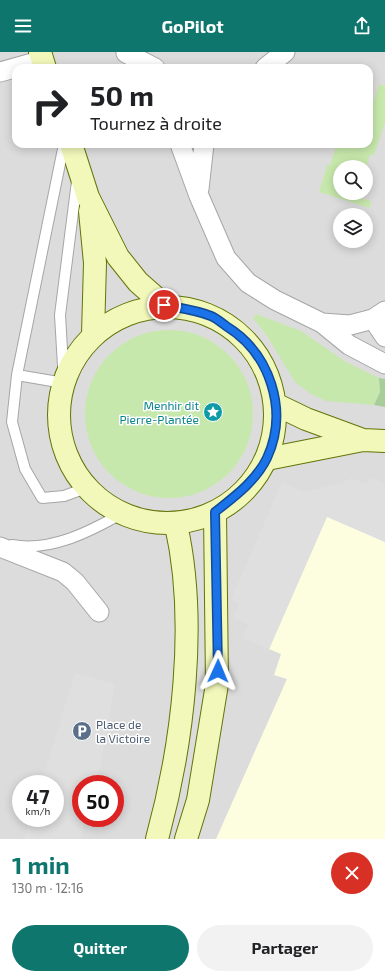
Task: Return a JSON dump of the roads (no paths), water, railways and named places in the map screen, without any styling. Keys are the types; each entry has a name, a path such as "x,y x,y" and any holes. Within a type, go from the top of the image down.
{"main road":[{"path":"72,148 88,197 118,257 138,282 164,305 212,316 240,334 262,360 274,390 276,405 274,437 267,459 252,480 215,512 201,520 176,525 148,523 121,514 106,506 86,488 77,476 66,454 60,431 59,407 64,383 74,361 93,334 125,316 164,305"},
{"path":"88,197 96,263 93,334"},
{"path":"276,405 306,419 363,440"},
{"path":"267,459 363,440 385,441"},
{"path":"186,839 198,800 217,684 215,512"},
{"path":"157,839 178,745 185,672 186,619 181,546 176,525"}],"street":[{"path":"126,52 136,64"},
{"path":"126,52 148,64"},
{"path":"270,64 284,52"},
{"path":"29,64 43,60"},
{"path":"0,72 12,69"},
{"path":"181,148 199,196 226,258 248,283 275,300 322,323 349,346 385,364"},
{"path":"199,196 204,148"},
{"path":"322,323 350,324 379,315 385,337"},
{"path":"0,547 63,572 75,582 99,612"}],"lane":[{"path":"63,148 17,375 12,422 25,469 42,498 64,496 86,488"},
{"path":"17,375 64,383 60,315 79,169"},
{"path":"0,543 19,547 48,544 92,531 121,514"}],"place":[{"name":"Menhir dit Pierre-Plantée","path":"213,412"},
{"name":"Place de la Victoire","path":"82,731"}]}
